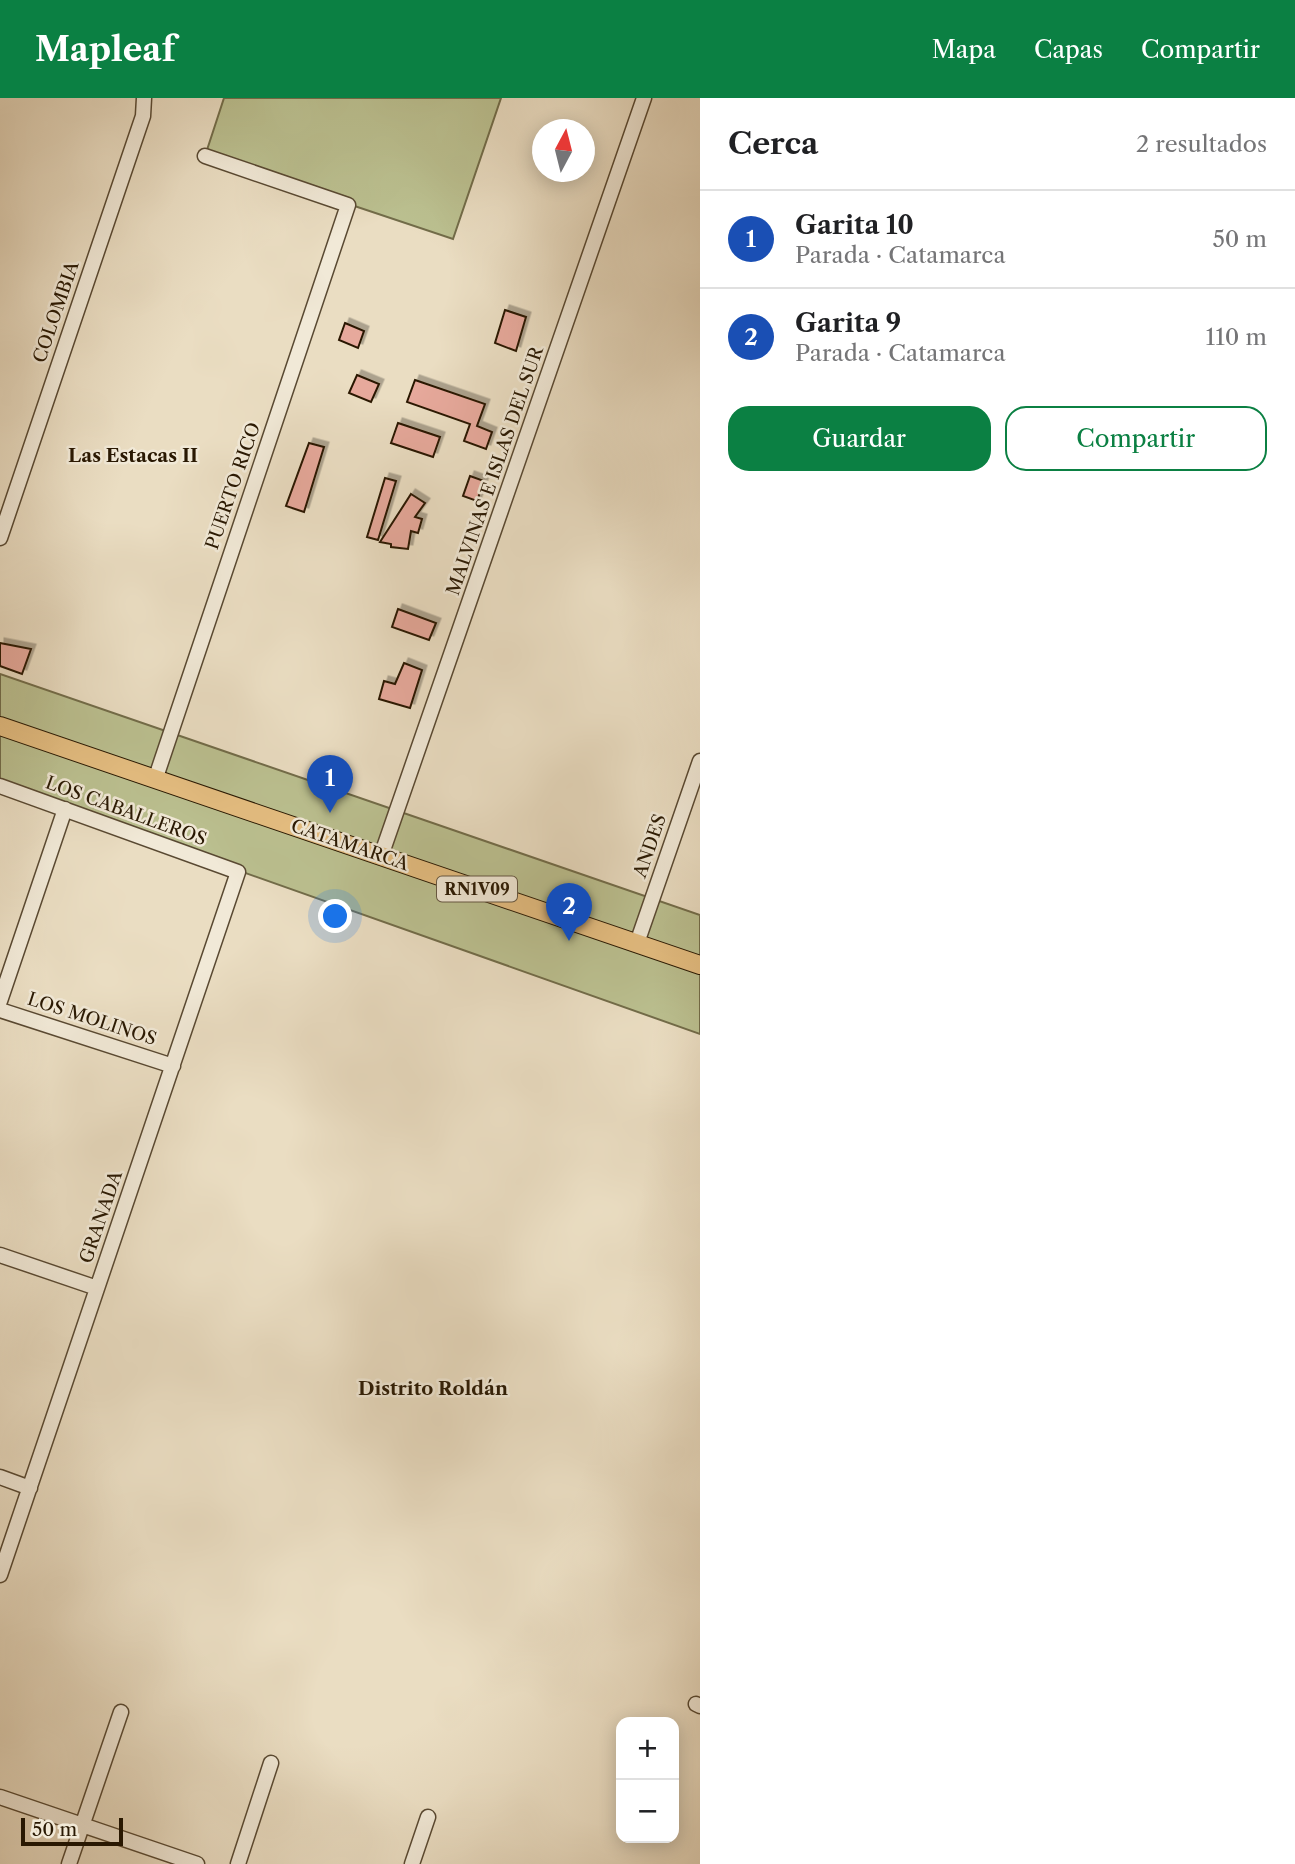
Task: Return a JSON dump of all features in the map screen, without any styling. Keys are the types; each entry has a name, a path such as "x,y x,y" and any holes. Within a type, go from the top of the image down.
{"main road":[{"name":"CATAMARCA","path":"0,726 700,965"}],"street":[{"name":"COLOMBIA","path":"0,538 143,116 144,98"},
{"name":"MALVINAS E ISLAS DEL SUR","path":"382,856 644,98"},
{"name":"PUERTO RICO","path":"155,780 348,205 205,156"},
{"name":"ANDES","path":"637,943 700,761"},
{"name":"LOS CABALLEROS","path":"0,786 238,872"},
{"path":"0,1001 65,809"},
{"name":"GRANADA","path":"0,1575 238,872"},
{"name":"LOS MOLINOS","path":"0,1010 173,1066"},
{"path":"0,1255 97,1288"},
{"path":"0,1477 30,1488"},
{"path":"69,1864 121,1712"},
{"path":"238,1864 271,1763"},
{"path":"0,1797 197,1864"},
{"path":"412,1864 428,1817"}],"green space":[{"path":"224,98 501,98 453,239 205,156"},
{"path":"0,674 700,915 700,1034 0,786"}],"building":[{"path":"505,310 526,317 516,351 495,343"},
{"path":"345,323 364,331 358,348 339,340"},
{"path":"357,375 379,384 371,402 349,393"},
{"path":"415,380 485,404 477,426 492,432 486,449 464,441 470,424 407,402"},
{"path":"398,423 440,437 433,457 391,443"},
{"path":"309,443 324,447 304,512 286,506"},
{"path":"470,476 484,481 477,501 463,496"},
{"path":"385,478 396,481 378,540 367,537"},
{"path":"411,494 425,503 415,517 422,519 418,533 411,531 408,549 391,547 391,544 380,542"},
{"path":"398,609 436,623 429,640 392,627"},
{"path":"0,643 31,649 22,674 0,666"},
{"path":"404,663 422,670 410,708 379,699 384,681 395,684"}],"place":[{"name":"Garita 10","path":"330,813"},
{"name":"Garita 9","path":"569,941"}],"district":[{"name":"Las Estacas II","path":"133,455"},
{"name":"Distrito Roldán","path":"433,1388"}]}
